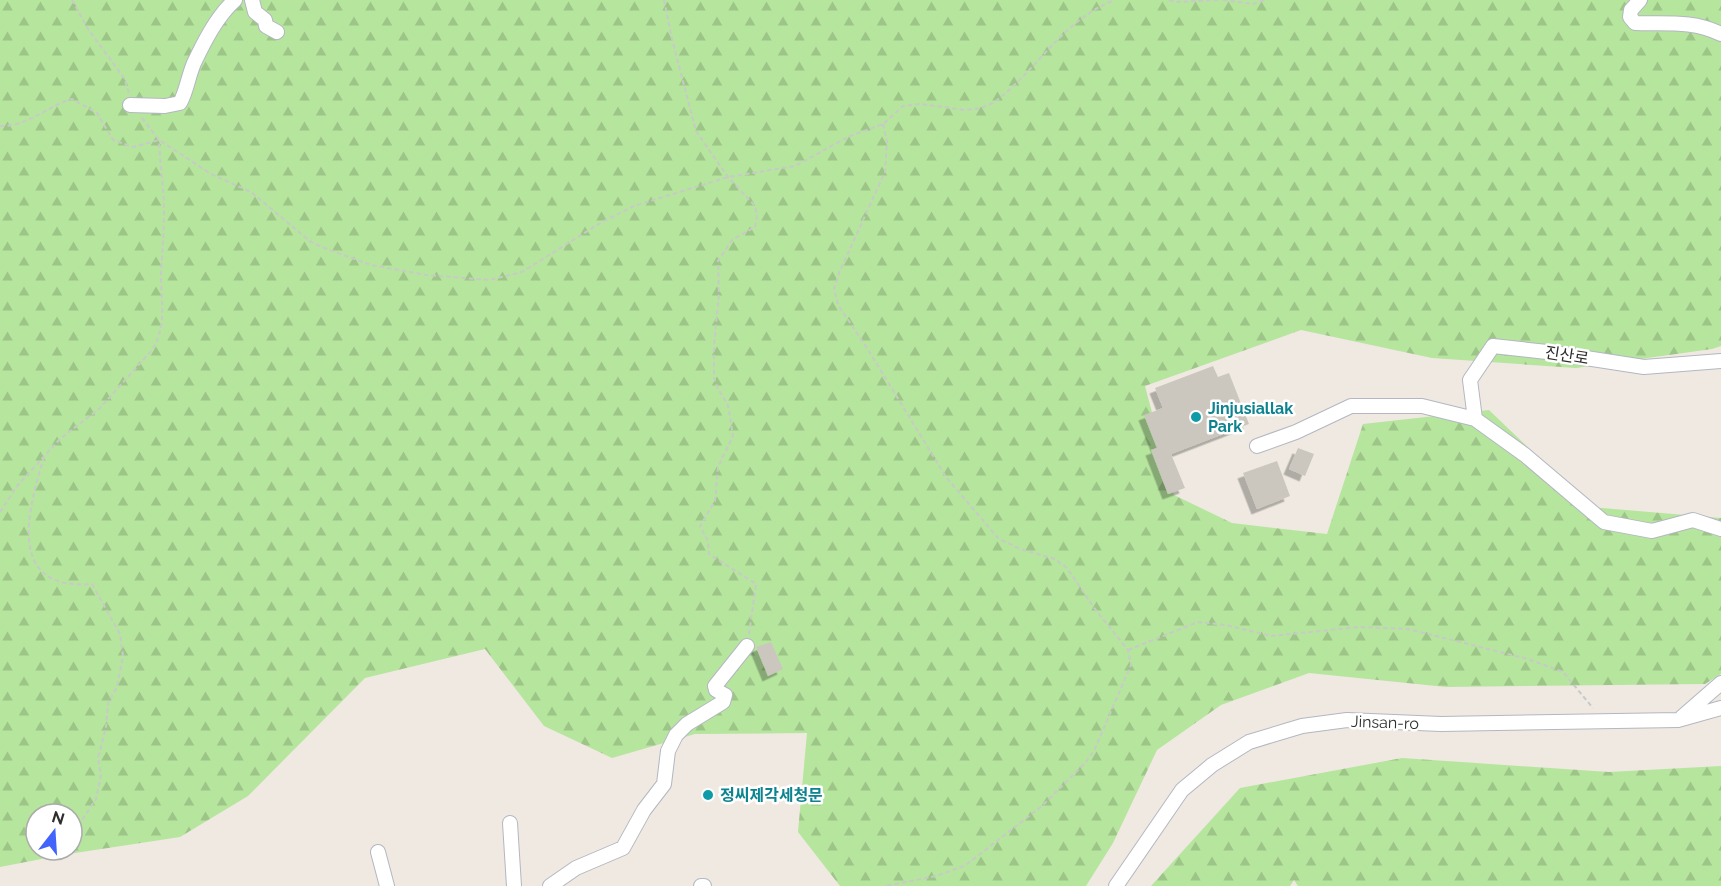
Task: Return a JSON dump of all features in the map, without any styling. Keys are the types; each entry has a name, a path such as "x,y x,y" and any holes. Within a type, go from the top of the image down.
{"street":[{"path":"130,105 165,106 180,103 198,56 226,8 234,0"},
{"path":"252,0 255,12 265,20 266,26 277,32"},
{"path":"1640,0 1631,10 1630,17 1635,23 1694,24 1706,26 1721,34"},
{"name":"진산로","path":"1475,419 1470,380 1493,346 1547,352 1644,368 1721,361"},
{"path":"1257,446 1296,432 1351,406 1422,406 1475,419 1525,455 1604,522 1652,531 1694,520 1721,529"},
{"path":"550,886 576,868 623,848 644,810 664,784 669,752 676,735 687,724 723,702 725,695 716,690 715,686 747,646"},
{"path":"1678,720 1721,683"},
{"name":"Jinsan-ro","path":"1116,886 1182,790 1212,765 1249,742 1302,726 1347,720 1441,724 1678,720 1721,708"},
{"path":"510,823 514,886"},
{"path":"378,852 387,886"}],"path":[{"path":"72,0 88,29 124,78 130,105 159,140 211,174 251,192 311,242 371,265 426,275 477,280 503,278 522,272 617,213 634,206 728,177 795,166 850,136 883,124 901,107 909,104 965,110 981,108 993,103 1071,26 1095,9 1115,0"},
{"path":"664,0 696,131 728,177 755,206 757,218 755,227 732,240 718,261 719,294 714,346 714,378 728,405 733,436 718,467 716,501 700,526 708,541 709,554 756,584 747,646"},
{"path":"1169,0 1218,0"},
{"path":"1223,0 1253,4 1265,0"},
{"path":"0,126 12,126 24,122 57,104 72,99 97,113 113,140 134,147 159,140"},
{"path":"883,124 887,142 885,172 839,273 834,289 838,305 867,348 945,477 998,538 1020,549 1055,559 1067,568 1095,609 1128,650 1131,665 1094,751 1085,764 1042,806 964,866 936,876 886,886"},
{"path":"0,512 17,486 60,439 100,408 153,349 162,331 161,273 164,210 159,140"},
{"path":"44,457 32,498 28,545 35,566 58,582 92,584 120,634 123,656 117,687 108,703 106,727 98,758 101,775 96,799 84,817"},
{"path":"1128,650 1198,622 1225,625 1272,636 1358,627 1408,629 1528,659 1563,672 1604,721"}],"green space":[{"path":"0,0 1721,0 1721,346 1576,368 1432,358 1301,330 1145,386 1174,495 1232,523 1327,534 1363,424 1489,410 1590,507 1721,518 1721,674 1705,684 1446,687 1309,673 1221,705 1157,750 1113,843 1086,886 840,886 798,832 807,733 695,734 612,758 544,726 485,649 365,678 248,796 180,837 84,852 84,802 24,802 24,862 26,862 0,867"},
{"path":"1402,758 1609,772 1721,766 1721,886 1298,886 1294,880 1290,886 1151,886 1240,788"}],"building":[{"path":"1213,366 1218,377 1229,373 1249,424 1171,454 1185,488 1168,494 1151,450 1157,448 1144,415 1163,408 1155,388"},
{"path":"1298,448 1314,454 1305,476 1289,469"},
{"path":"1277,461 1290,496 1257,509 1243,473"},
{"path":"771,642 783,669 768,676 756,647"}],"place":[{"name":"Jinjusiallak Park","path":"1196,417"},
{"name":"정씨제각세청문","path":"708,795"}]}
